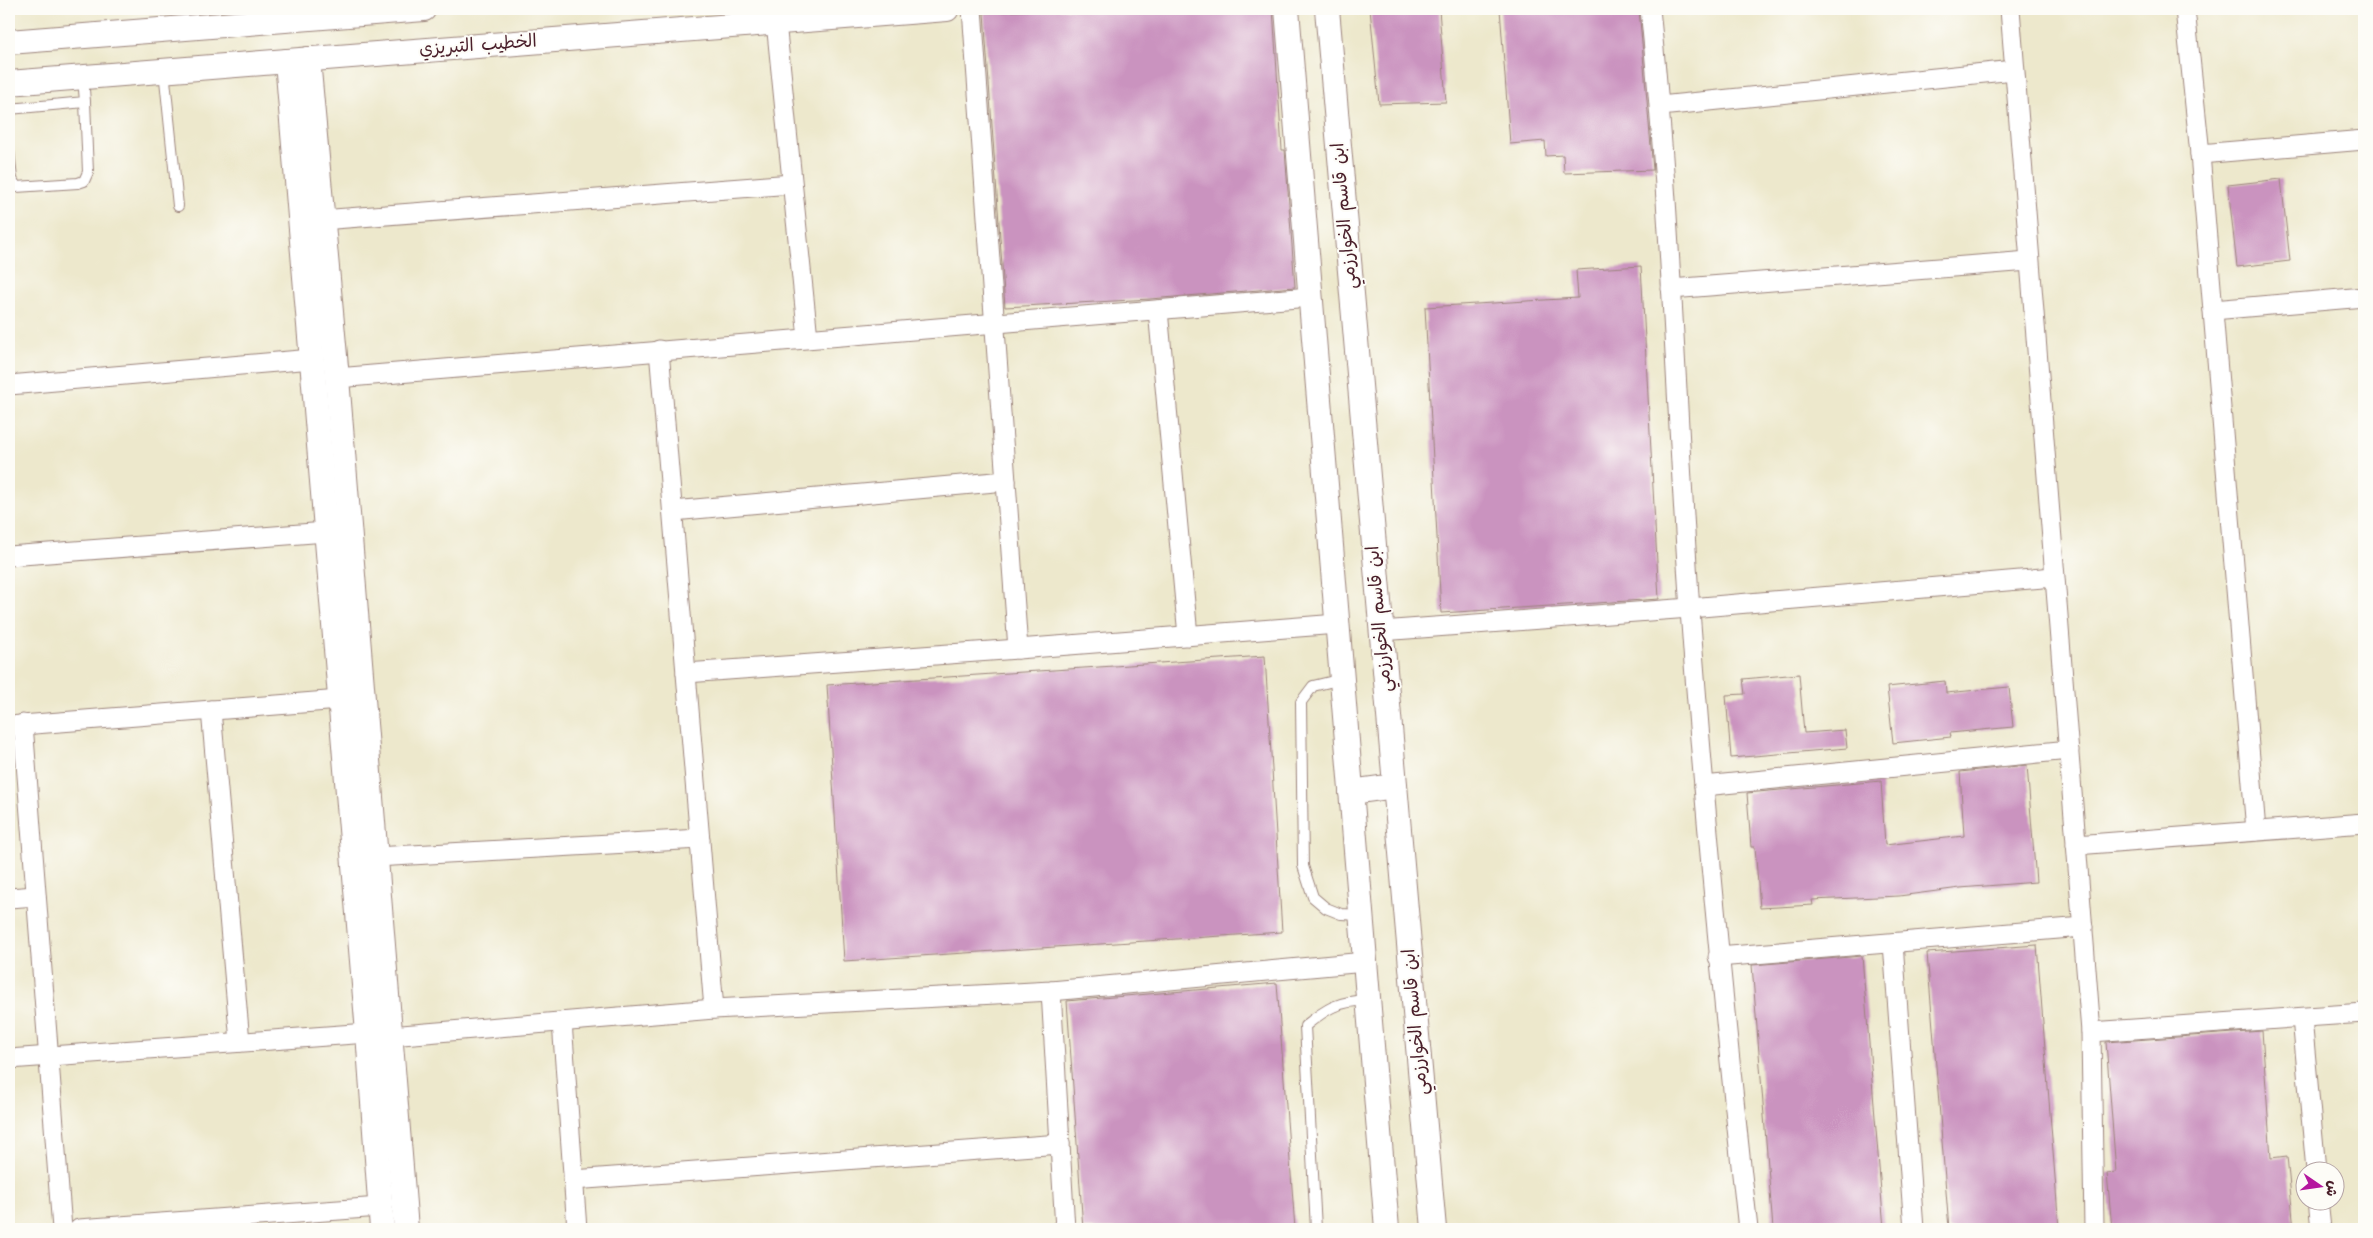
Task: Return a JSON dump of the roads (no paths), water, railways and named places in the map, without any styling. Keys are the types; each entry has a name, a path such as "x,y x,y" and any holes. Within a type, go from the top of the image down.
{"street":[{"path":"9,42 424,9"},
{"name":"الخطيب التبريزي","path":"9,84 164,70 947,9"},
{"path":"972,9 1018,649"},
{"path":"1287,9 1387,1229"},
{"name":"ابن قاسم الخوارزمي","path":"1326,9 1434,1229"},
{"path":"1650,9 1660,106 1690,608 1704,786 1718,957 1748,1229"},
{"path":"2010,9 2091,1032 2094,1229"},
{"path":"2185,9 2200,154 2256,831"},
{"path":"776,22 808,338"},
{"path":"79,1229 381,1218 375,857 337,378 321,220 297,60"},
{"path":"297,60 312,359 340,700 379,1034 406,1229"},
{"path":"1660,106 2014,70"},
{"path":"2200,154 2364,140"},
{"path":"321,220 792,184"},
{"path":"1671,289 2030,261"},
{"path":"337,378 1310,297"},
{"path":"2213,310 2364,303"},
{"path":"1158,310 1188,636"},
{"path":"659,350 714,1009"},
{"path":"9,385 312,359"},
{"path":"673,511 1006,480"},
{"path":"9,556 326,532"},
{"path":"1381,631 1690,608 2054,577"},
{"path":"686,673 1337,624"},
{"path":"62,1229 36,896 16,725 340,700"},
{"path":"211,710 240,1042"},
{"path":"1704,786 2069,750"},
{"path":"1351,792 1395,786"},
{"path":"2076,846 2364,823"},
{"path":"375,857 700,839"},
{"path":"9,898 36,896"},
{"path":"1718,957 2082,927"},
{"path":"1893,943 1914,1229"},
{"path":"9,1059 240,1042 562,1022 714,1009 1051,991 1365,962"},
{"path":"1051,991 1064,1229"},
{"path":"2091,1032 2364,1013"},
{"path":"2302,1018 2315,1160"},
{"path":"562,1022 577,1229"},
{"path":"573,1180 1060,1144"},
{"path":"2319,1210 2321,1229"}],"lane":[{"path":"164,70 178,206"},
{"path":"9,151 12,179 16,186 69,184 84,181 88,172 83,77"},
{"path":"9,109 85,102"},
{"path":"1342,679 1313,686 1301,702 1304,866 1313,897 1326,908 1341,914 1361,915"},
{"path":"1316,1229 1305,1026 1328,1008 1348,1001 1368,1000"}]}
